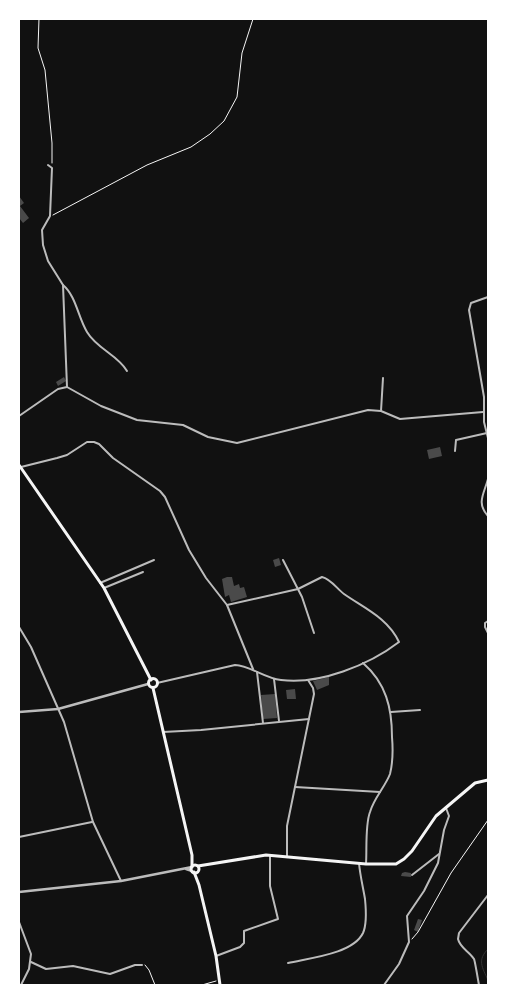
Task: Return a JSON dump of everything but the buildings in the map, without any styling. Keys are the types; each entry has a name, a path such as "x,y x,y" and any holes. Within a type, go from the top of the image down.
{"main road":[{"path":"20,466 104,588 151,680"},
{"path":"151,680 155,679 157,683 153,688"},
{"path":"151,680 148,684 153,688 192,855 193,869 199,885 216,956 220,985"},
{"path":"193,869 197,866 218,862 249,857 270,856 366,864 396,864 404,859 436,816 475,783 488,780"},
{"path":"192,855 199,871 199,885"},
{"path":"193,869 199,871 218,862"}],"street":[{"path":"48,165 52,168 50,216 42,230 43,245 48,261 62,285 69,291 88,333 101,348 123,364 127,371"},
{"path":"62,285 67,387"},
{"path":"488,297 471,303 469,310 484,397 483,412 488,438"},
{"path":"381,411 383,378"},
{"path":"19,416 58,389 67,387 101,406 136,420 183,425 208,437 237,443 357,412 372,410 381,411 400,418 483,412"},
{"path":"455,451 456,440 487,433"},
{"path":"20,466 67,455 86,442 99,444 113,458 160,491 165,497 189,550 206,578 227,605 253,670"},
{"path":"488,479 481,503 482,509 488,516"},
{"path":"100,583 154,560"},
{"path":"283,560 303,596 314,633"},
{"path":"104,588 143,572"},
{"path":"157,683 234,665 246,666 274,679 308,680 343,671 363,663 386,652 398,642 390,628 369,608 343,593 327,578 322,577 298,589 227,605"},
{"path":"488,621 485,623 485,628 488,633"},
{"path":"19,627 30,647 64,722 98,837 121,881"},
{"path":"363,663 371,670 380,682 387,696 391,712 393,754 390,774 369,813 366,864"},
{"path":"257,672 263,723"},
{"path":"274,679 279,722"},
{"path":"288,857 287,826 314,694 313,688 308,680"},
{"path":"19,712 58,709 148,684"},
{"path":"391,712 420,710"},
{"path":"163,732 202,730 309,719"},
{"path":"295,787 380,792"},
{"path":"384,985 399,964 409,942 408,916 424,891 438,863 444,830 449,816 446,808"},
{"path":"19,837 93,822"},
{"path":"412,875 440,853"},
{"path":"216,956 240,948 244,943 244,930 278,919 270,886 270,856"},
{"path":"288,963 345,948 354,944 363,933 365,923 365,900 359,863"},
{"path":"19,892 121,881 185,869 193,869"},
{"path":"479,985 474,969 474,960 461,945 458,939 459,933 488,895"},
{"path":"19,922 30,950 31,962 21,985"},
{"path":"31,962 46,969 73,966 110,974 135,965 142,965"},
{"path":"19,978 24,976"}],"path":[{"path":"39,19 38,48 45,70 52,143 52,168"},
{"path":"50,216 140,168 191,147 210,134 224,121 237,98 242,53 253,19"},
{"path":"409,942 418,932 451,873 488,820"},
{"path":"142,965 146,966 155,985"},
{"path":"202,985 220,980"}],"waterway":[{"path":"488,949 482,960 482,967 488,980"}]}
